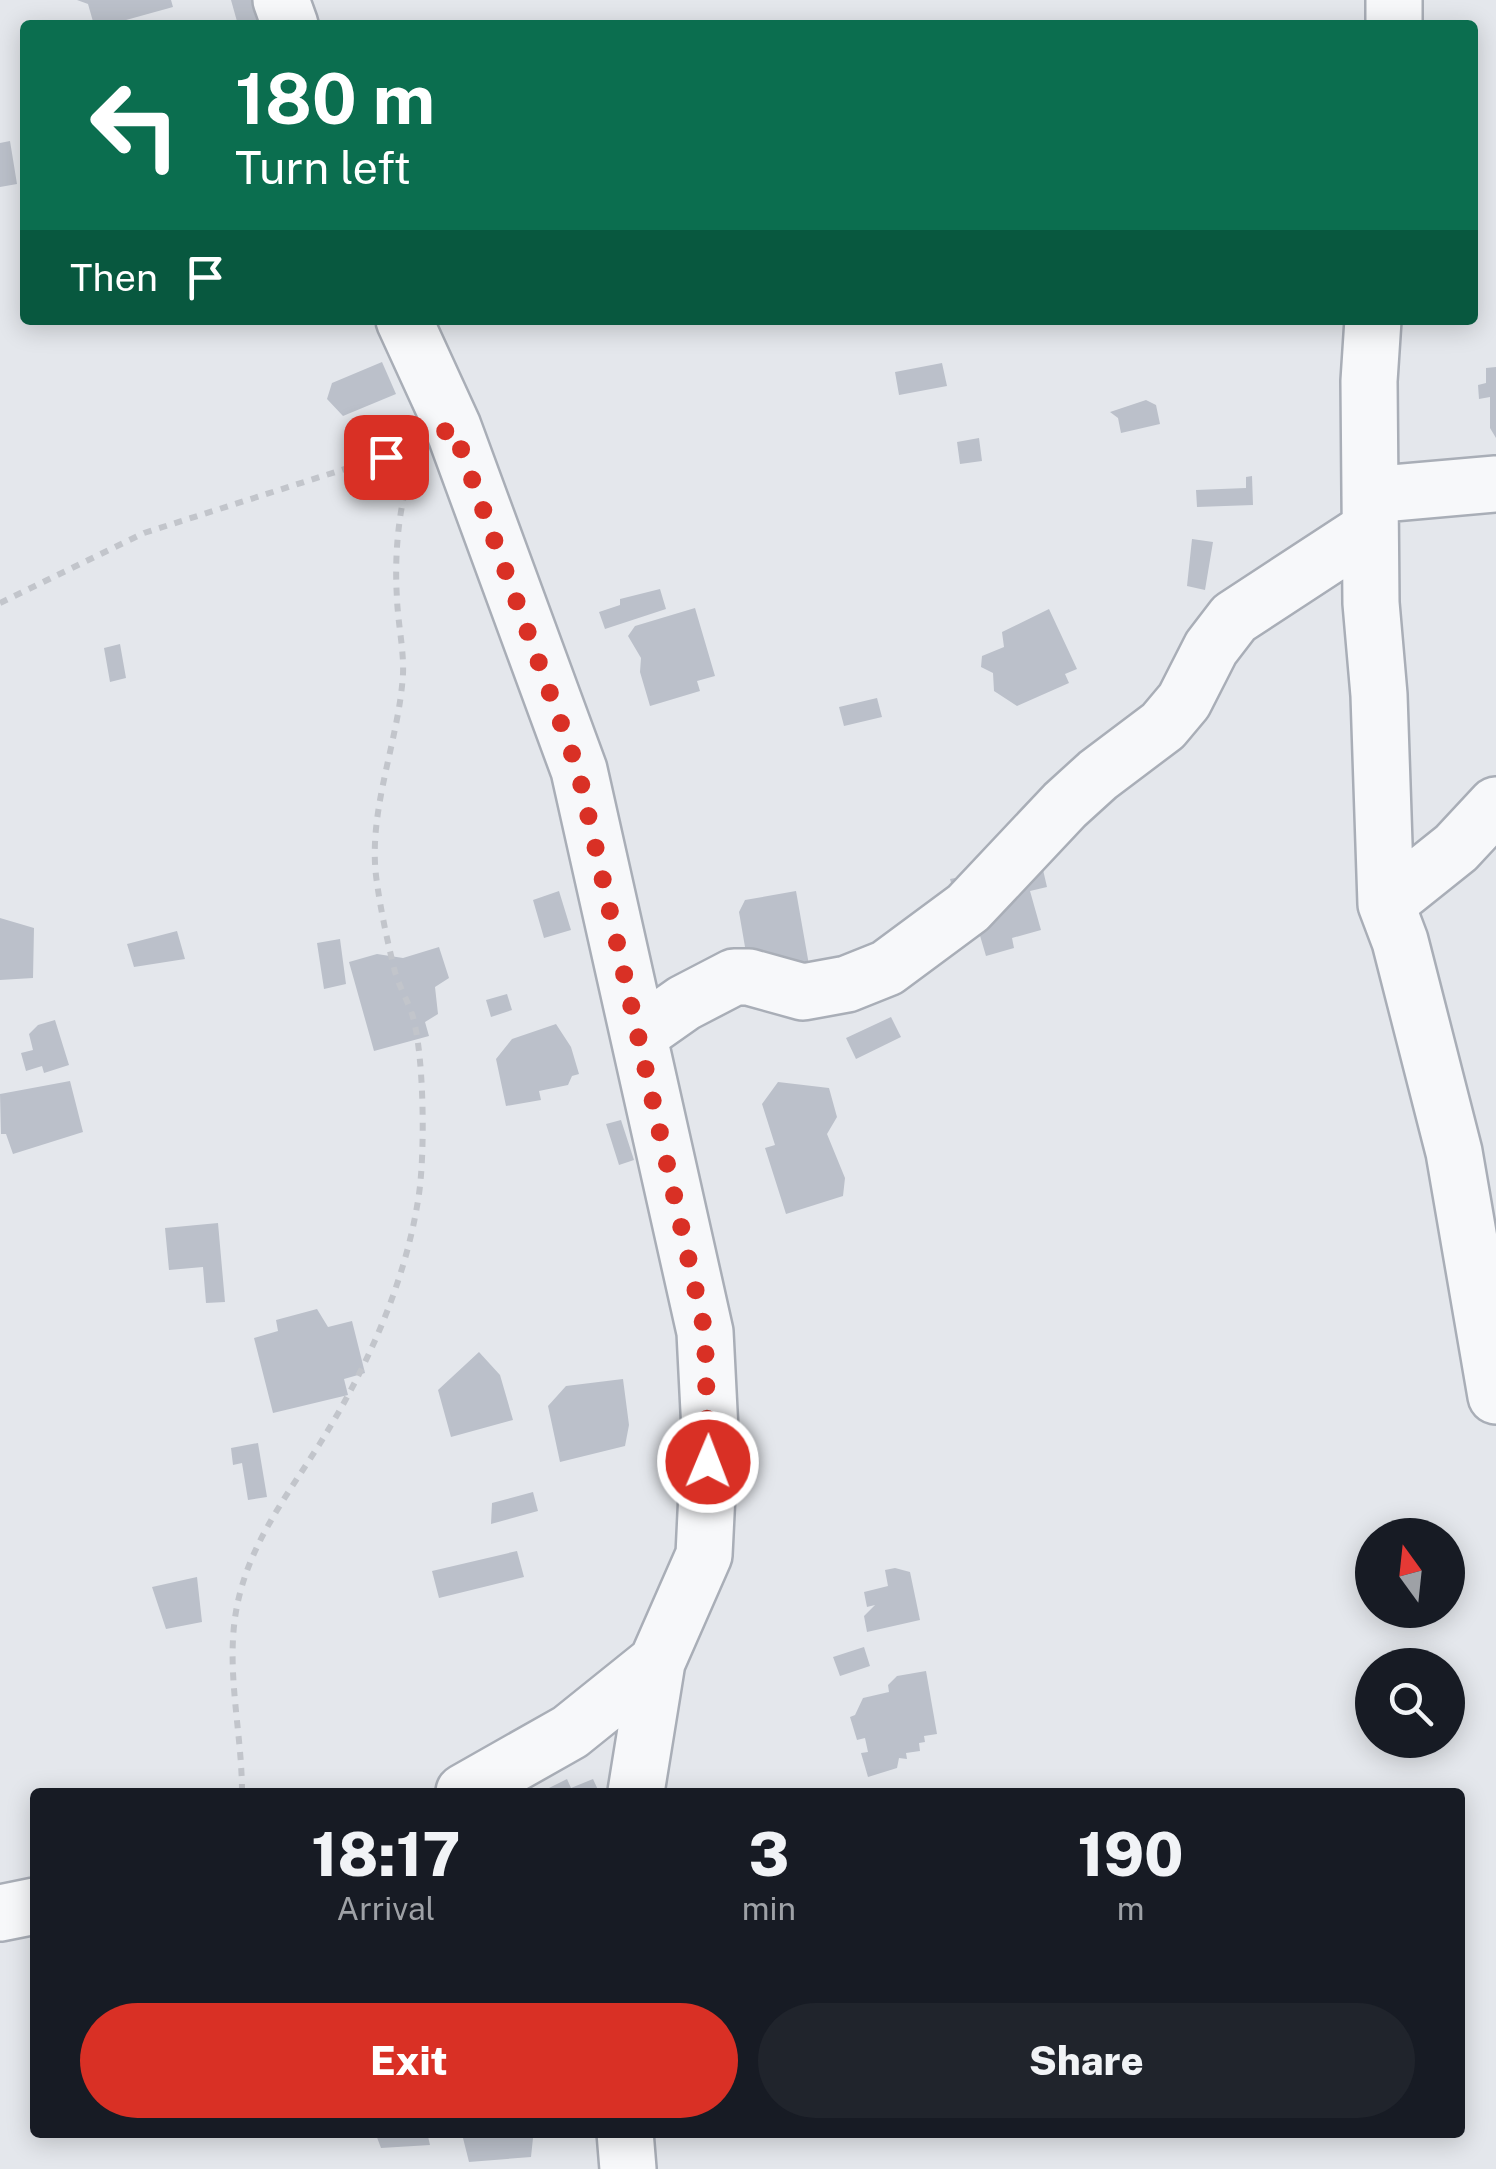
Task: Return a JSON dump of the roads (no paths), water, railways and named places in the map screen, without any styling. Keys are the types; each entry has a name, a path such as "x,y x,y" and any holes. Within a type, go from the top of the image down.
{"street":[{"path":"406,325 450,417 578,770 705,1332 710,1430 704,1555 657,1662 637,1788"},
{"path":"1373,325 1369,381 1371,602 1379,695 1386,904 1400,940 1454,1152 1496,1396"},
{"path":"640,1034 684,1003 734,977 749,976 803,992 847,984 888,968 968,908 1065,805 1162,726 1184,701 1211,648 1234,618 1370,512 1496,484"},
{"path":"1386,904 1456,848 1496,805"},
{"path":"471,1788 570,1732 657,1662"},
{"path":"0,1913 30,1907"},
{"path":"625,2138 628,2169"}]}
